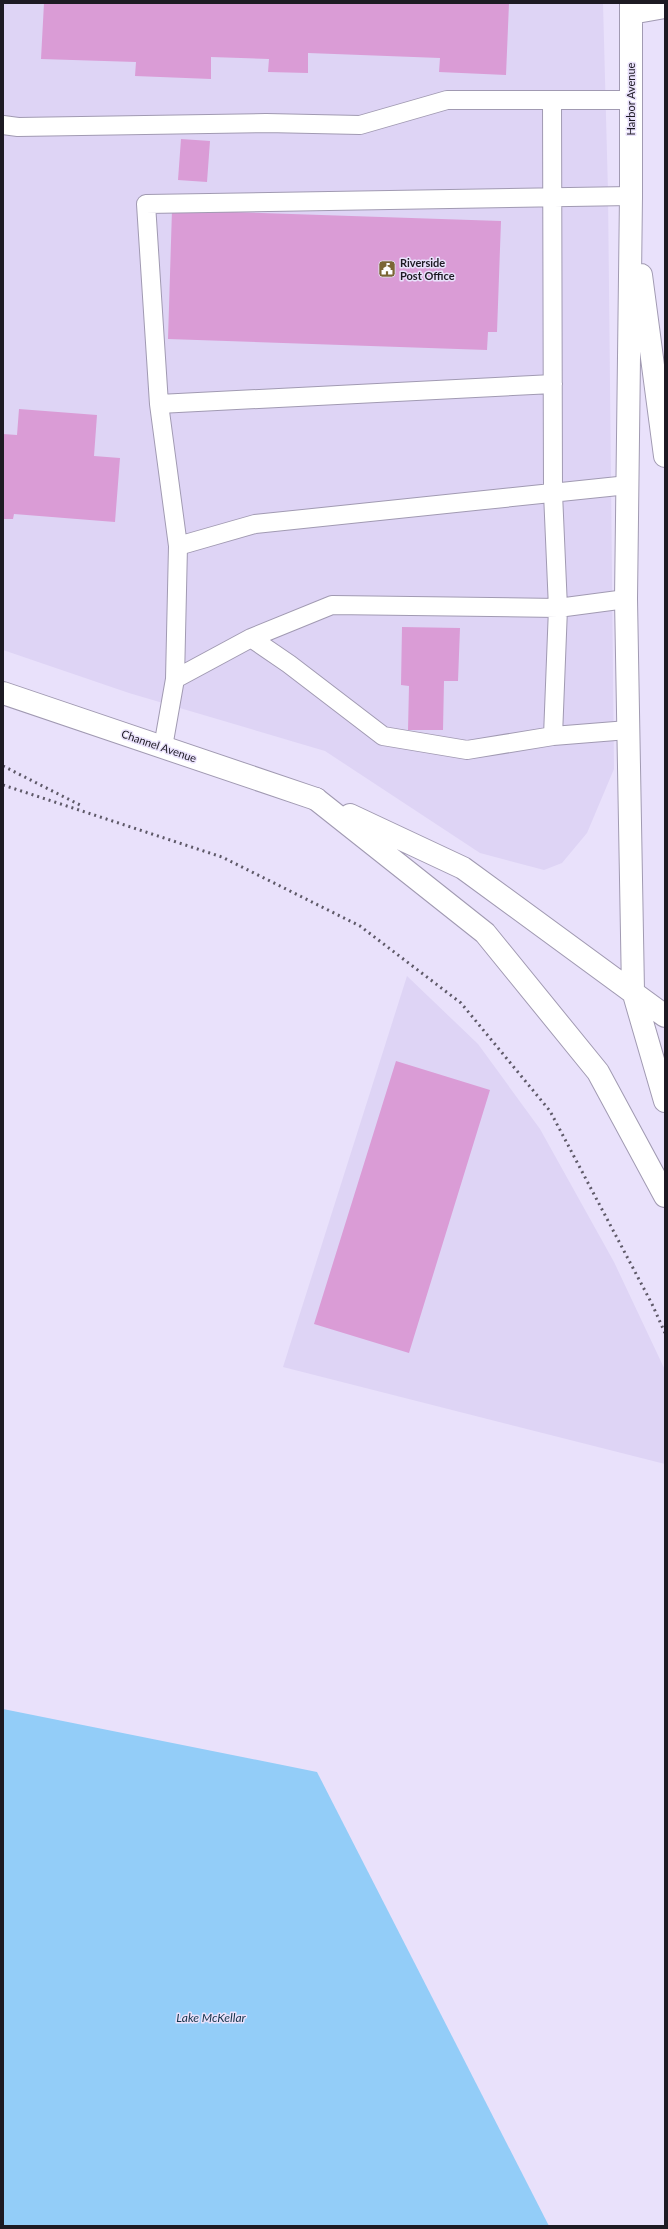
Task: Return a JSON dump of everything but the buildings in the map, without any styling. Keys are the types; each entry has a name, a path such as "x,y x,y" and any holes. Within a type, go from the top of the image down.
{"street":[{"path":"631,8 665,6"},
{"name":"Harbor Avenue","path":"631,8 631,196"},
{"path":"631,196 665,456"},
{"path":"631,196 626,599 633,991 665,1101"},
{"name":"Channel Avenue","path":"3,693 316,799"},
{"path":"316,799 463,868 633,991 665,1016"},
{"path":"316,799 485,933 598,1072 665,1196"}],"lane":[{"path":"3,125 18,127 266,123 360,124 447,100 632,100"},
{"path":"552,100 553,493 558,608 553,736"},
{"path":"163,747 175,679 178,546 159,404 146,204 631,196"},
{"path":"159,404 553,384"},
{"path":"178,546 255,524 628,485"},
{"path":"175,679 251,638 332,605 558,608 626,599"},
{"path":"251,638 290,664 383,736 467,750 553,736 628,730"}],"shaded area":[{"path":"3,3 603,3 608,192 614,769 587,833 562,863 544,870 480,853 325,751 129,693 3,650"},
{"path":"407,976 478,1044 540,1129 614,1262 665,1370 665,1464 283,1367"}],"water":[{"name":"Lake McKellar","path":"3,1709 317,1772 549,2226 3,2226"}],"railway":[{"path":"3,766 80,805"},
{"path":"3,785 222,857 360,926 461,1003 550,1111 652,1304 665,1333"}],"place":[{"name":"Riverside Post Office","path":"387,269"}]}
